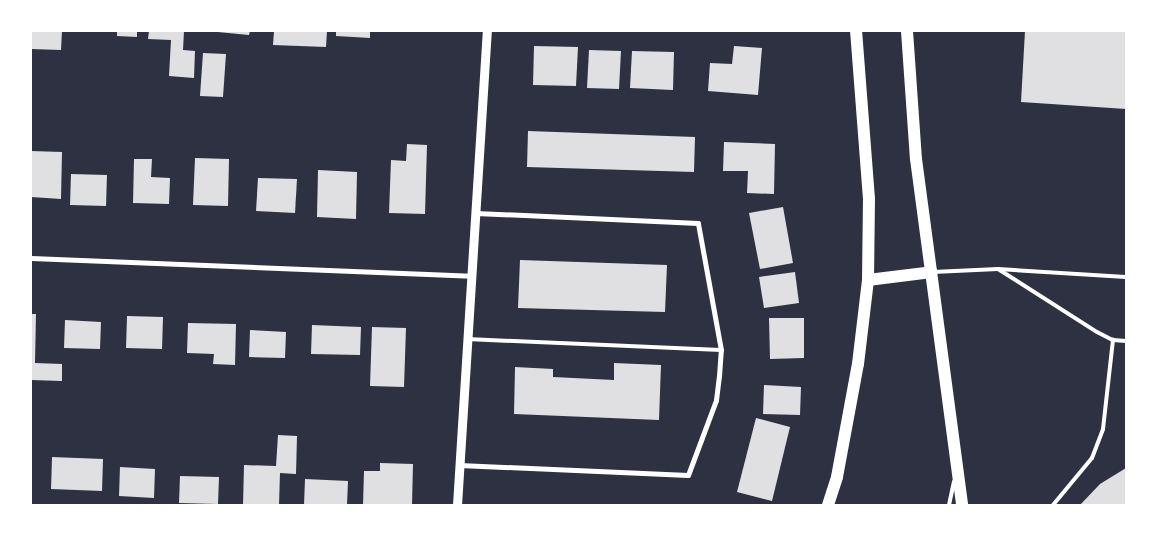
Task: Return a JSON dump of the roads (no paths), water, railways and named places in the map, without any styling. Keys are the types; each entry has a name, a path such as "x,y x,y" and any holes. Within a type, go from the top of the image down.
{"main road":[{"path":"828,505 837,477 858,364 868,280 869,199 856,31"},
{"path":"907,31 916,159 962,505"},
{"path":"868,280 932,272"}],"street":[{"path":"457,505 487,31"},
{"path":"459,465 688,475 716,400 721,350 698,223 475,213"},
{"path":"31,258 472,276"}],"lane":[{"path":"998,269 1113,340 1126,341"},
{"path":"932,272 998,269 1126,277"},
{"path":"467,338 721,350"},
{"path":"1053,505 1092,458 1103,429 1113,340"},
{"path":"949,505 957,468"}]}
